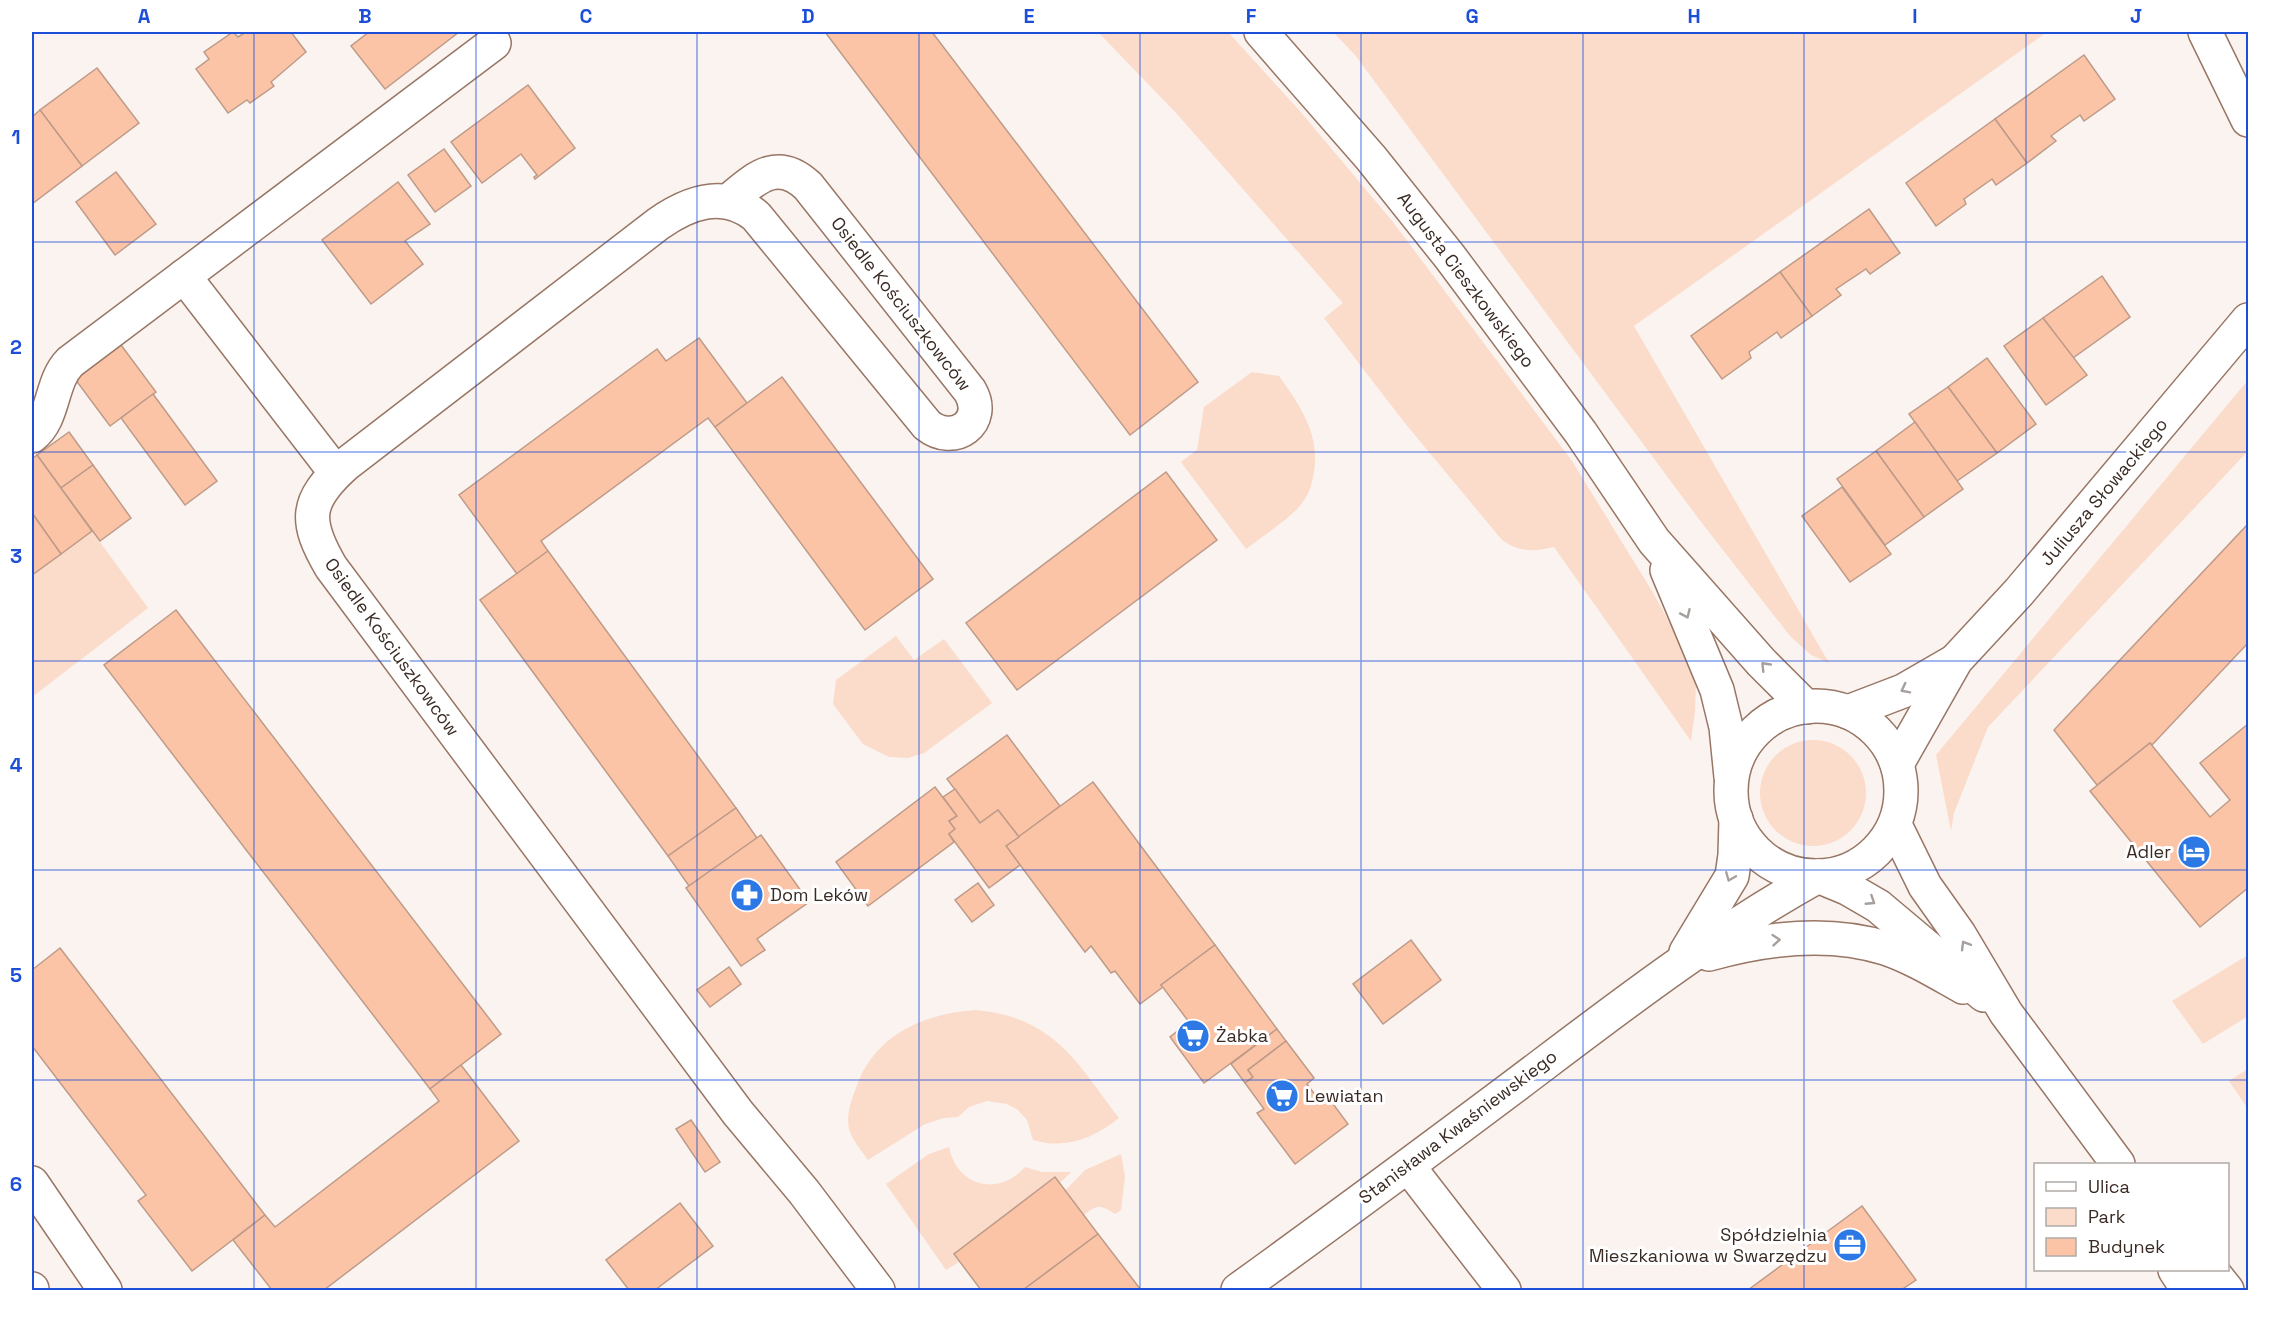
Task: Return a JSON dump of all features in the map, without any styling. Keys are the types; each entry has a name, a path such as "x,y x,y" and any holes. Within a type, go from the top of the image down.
{"street":[{"name":"Augusta Cieszkowskiego","path":"1261,32 1358,142 1450,257 1581,433 1654,541 1761,662 1806,707"},
{"path":"2213,35 2248,120"},
{"path":"32,436 40,429 60,374 66,365 494,43"},
{"name":"Osiedle Kościuszkowców","path":"727,202 752,182 768,174 788,171 803,181 970,391 975,408 972,422 960,432 946,435 936,432 927,425 756,216 745,208 727,202 698,202 658,224 336,473 320,491 312,518 316,537 331,567 738,1113 804,1192 878,1290"},
{"path":"184,276 336,473"},
{"name":"Juliusza Słowackiego","path":"1897,764 1956,660 2019,592 2248,320"},
{"name":"Augusta Cieszkowskiego","path":"1654,541 1717,690 1725,727 1732,782"},
{"name":"Juliusza Słowackiego","path":"1848,712 1903,691 1956,660"},
{"path":"1818,876 1849,870 1864,862 1887,839 1895,825 1902,795 1897,764 1878,732 1859,717 1848,712 1827,707 1806,707 1779,715 1756,731 1740,754 1732,782 1736,819 1747,841 1762,858 1783,870 1818,876 1847,888 1878,906 2006,1013"},
{"name":"Stanisława Kwaśniewskiego","path":"1678,963 1695,941 1732,876 1736,819"},
{"path":"1895,825 1924,886 1959,934 2006,1013 2117,1163"},
{"name":"Stanisława Kwaśniewskiego","path":"1238,1290 1408,1166 1678,963 1764,906 1818,876"},
{"path":"1678,963 1747,943 1827,938 1853,941 1885,948 1913,960 2006,1013"},
{"path":"1408,1166 1504,1290"},
{"path":"32,1183 105,1290"},
{"path":"2176,1271 2188,1290"},
{"path":"2213,1271 2227,1290"}],"green space":[{"path":"1098,32 1228,32 1299,110 1393,222 1572,461 1652,591 1684,649 1696,683 1691,741 1554,547 1527,550 1514,547 1502,540 1404,422 1324,318 1343,303 1177,114"},
{"path":"1333,32 2047,32 1634,326 1829,663 1811,655 1790,636 1698,518 1355,55"},
{"path":"1252,372 1279,376 1308,423 1315,449 1315,462 1311,486 1300,506 1246,549 1181,462 1197,450 1204,407"},
{"path":"2248,380 2248,451 1988,727 1954,813 1951,831 1936,755"},
{"path":"92,531 148,608 32,697 32,575"},
{"path":"896,636 914,660 944,639 992,703 924,753 908,758 889,757 863,744 833,704 836,680"},
{"path":"1813,740 1833,744 1851,755 1862,773 1866,793 1862,813 1851,831 1833,842 1813,846 1793,842 1775,831 1764,813 1760,793 1764,773 1775,755 1793,744"},
{"path":"2248,955 2248,1016 2203,1044 2172,1001"},
{"path":"975,1010 1002,1014 1044,1032 1075,1061 1119,1118 1100,1131 1079,1140 1068,1143 1045,1143 1033,1140 1027,1120 1018,1110 1007,1104 987,1101 969,1107 958,1117 944,1118 925,1124 868,1160 852,1137 848,1119 856,1088 875,1054 888,1041 919,1022 937,1016"},
{"path":"2248,1069 2248,1109 2229,1081"},
{"path":"949,1147 953,1161 961,1171 970,1179 980,1183 1003,1182 1015,1176 1025,1167 1042,1172 1071,1172 1060,1183 1054,1177 954,1254 959,1262 946,1270 886,1184 929,1154"},
{"path":"1121,1154 1125,1176 1121,1210 1115,1214 1099,1207 1084,1215 1065,1191 1085,1170"}],"building":[{"path":"233,32 238,37 246,32 291,32 306,52 271,82 274,86 250,103 247,100 228,113 196,69 209,59 204,52"},
{"path":"369,32 459,32 385,89 351,46"},
{"path":"825,32 932,32 1198,382 1130,435"},
{"path":"2084,55 2115,99 2084,121 2080,115 2051,136 2056,141 2027,163 1995,119"},
{"path":"97,68 139,123 82,166 40,110"},
{"path":"528,85 575,148 535,179 537,175 521,154 482,183 451,142"},
{"path":"40,110 82,166 32,204 32,117"},
{"path":"1995,119 2027,163 1996,185 1992,179 1964,199 1966,204 1936,226 1906,183"},
{"path":"444,149 471,186 435,212 408,175"},
{"path":"116,172 156,224 115,255 76,202"},
{"path":"398,182 430,224 405,241 423,264 371,304 322,240"},
{"path":"1869,209 1900,253 1870,274 1866,269 1836,289 1841,295 1812,316 1780,272"},
{"path":"1780,272 1812,316 1781,338 1777,332 1749,352 1751,358 1722,379 1691,336"},
{"path":"2102,276 2130,317 2073,358 2043,318"},
{"path":"2043,318 2087,375 2046,405 2004,346"},
{"path":"699,338 747,403 715,427 708,418 541,541 548,551 517,574 459,495 657,349 666,361"},
{"path":"121,345 156,392 110,426 75,379"},
{"path":"1987,358 2036,424 1997,453 1948,387"},
{"path":"782,377 933,579 865,630 715,427"},
{"path":"1948,387 1997,453 1957,481 1909,414"},
{"path":"153,394 217,481 185,505 121,418"},
{"path":"1915,422 1963,489 1924,517 1876,451"},
{"path":"69,432 93,465 61,488 37,455"},
{"path":"1876,451 1924,517 1885,545 1837,479"},
{"path":"37,455 92,531 61,554 32,513 32,459"},
{"path":"93,465 131,518 100,541 61,488"},
{"path":"1166,472 1217,540 1017,690 966,623"},
{"path":"1842,487 1891,554 1850,582 1802,516"},
{"path":"32,513 61,554 32,575"},
{"path":"2248,524 2248,643 2152,745 2150,743 2097,785 2054,730"},
{"path":"548,551 736,808 668,856 480,600"},
{"path":"176,610 501,1034 430,1089 104,665"},
{"name":"Adler","path":"2248,724 2248,888 2200,927 2090,791 2150,743 2210,817 2230,800 2200,763"},
{"path":"1007,735 1060,806 1019,837 998,810 980,823 947,779"},
{"path":"1093,782 1215,945 1161,985 1163,987 1140,1004 1115,971 1111,973 1091,946 1085,952 1006,846"},
{"path":"935,787 957,816 949,821 955,829 949,834 954,842 868,906 836,862"},
{"path":"955,789 980,823 998,810 1019,837 1006,846 1020,865 989,888 949,834 955,829 949,821 957,816 943,797"},
{"path":"736,808 757,838 689,886 668,856"},
{"name":"Dom Leków","path":"761,835 809,902 757,939 765,950 741,966 686,888"},
{"path":"978,883 994,905 972,922 955,900"},
{"path":"1411,940 1441,980 1383,1024 1353,984"},
{"path":"1215,945 1277,1029 1204,1083 1170,1037 1189,1022 1161,985"},
{"path":"60,948 265,1215 192,1271 138,1201 146,1195 32,1046 32,970"},
{"path":"729,967 741,984 710,1007 697,990"},
{"path":"1277,1029 1286,1041 1248,1070 1253,1077 1245,1083 1231,1064"},
{"path":"1286,1041 1314,1078 1307,1084 1321,1103 1328,1097 1348,1124 1295,1164 1257,1113 1264,1109 1245,1083 1253,1077 1248,1070"},
{"path":"461,1065 519,1141 324,1290 272,1290 233,1240 265,1215 275,1227 439,1101 430,1089"},
{"path":"691,1120 720,1162 705,1172 676,1129"},
{"path":"1055,1177 1098,1234 1023,1290 981,1290 954,1254"},
{"path":"680,1203 713,1246 655,1290 629,1290 606,1260"},
{"name":"Spółdzielnia Mieszkaniowa w Swarzędzu","path":"1862,1206 1916,1280 1901,1290 1748,1290"},
{"path":"1098,1234 1141,1290 1023,1290"}],"place":[{"name":"Adler","path":"2194,852"},
{"name":"Dom Leków","path":"747,895"},
{"name":"Żabka","path":"1193,1036"},
{"name":"Lewiatan","path":"1282,1096"},
{"name":"Spółdzielnia Mieszkaniowa w Swarzędzu","path":"1850,1245"}]}
